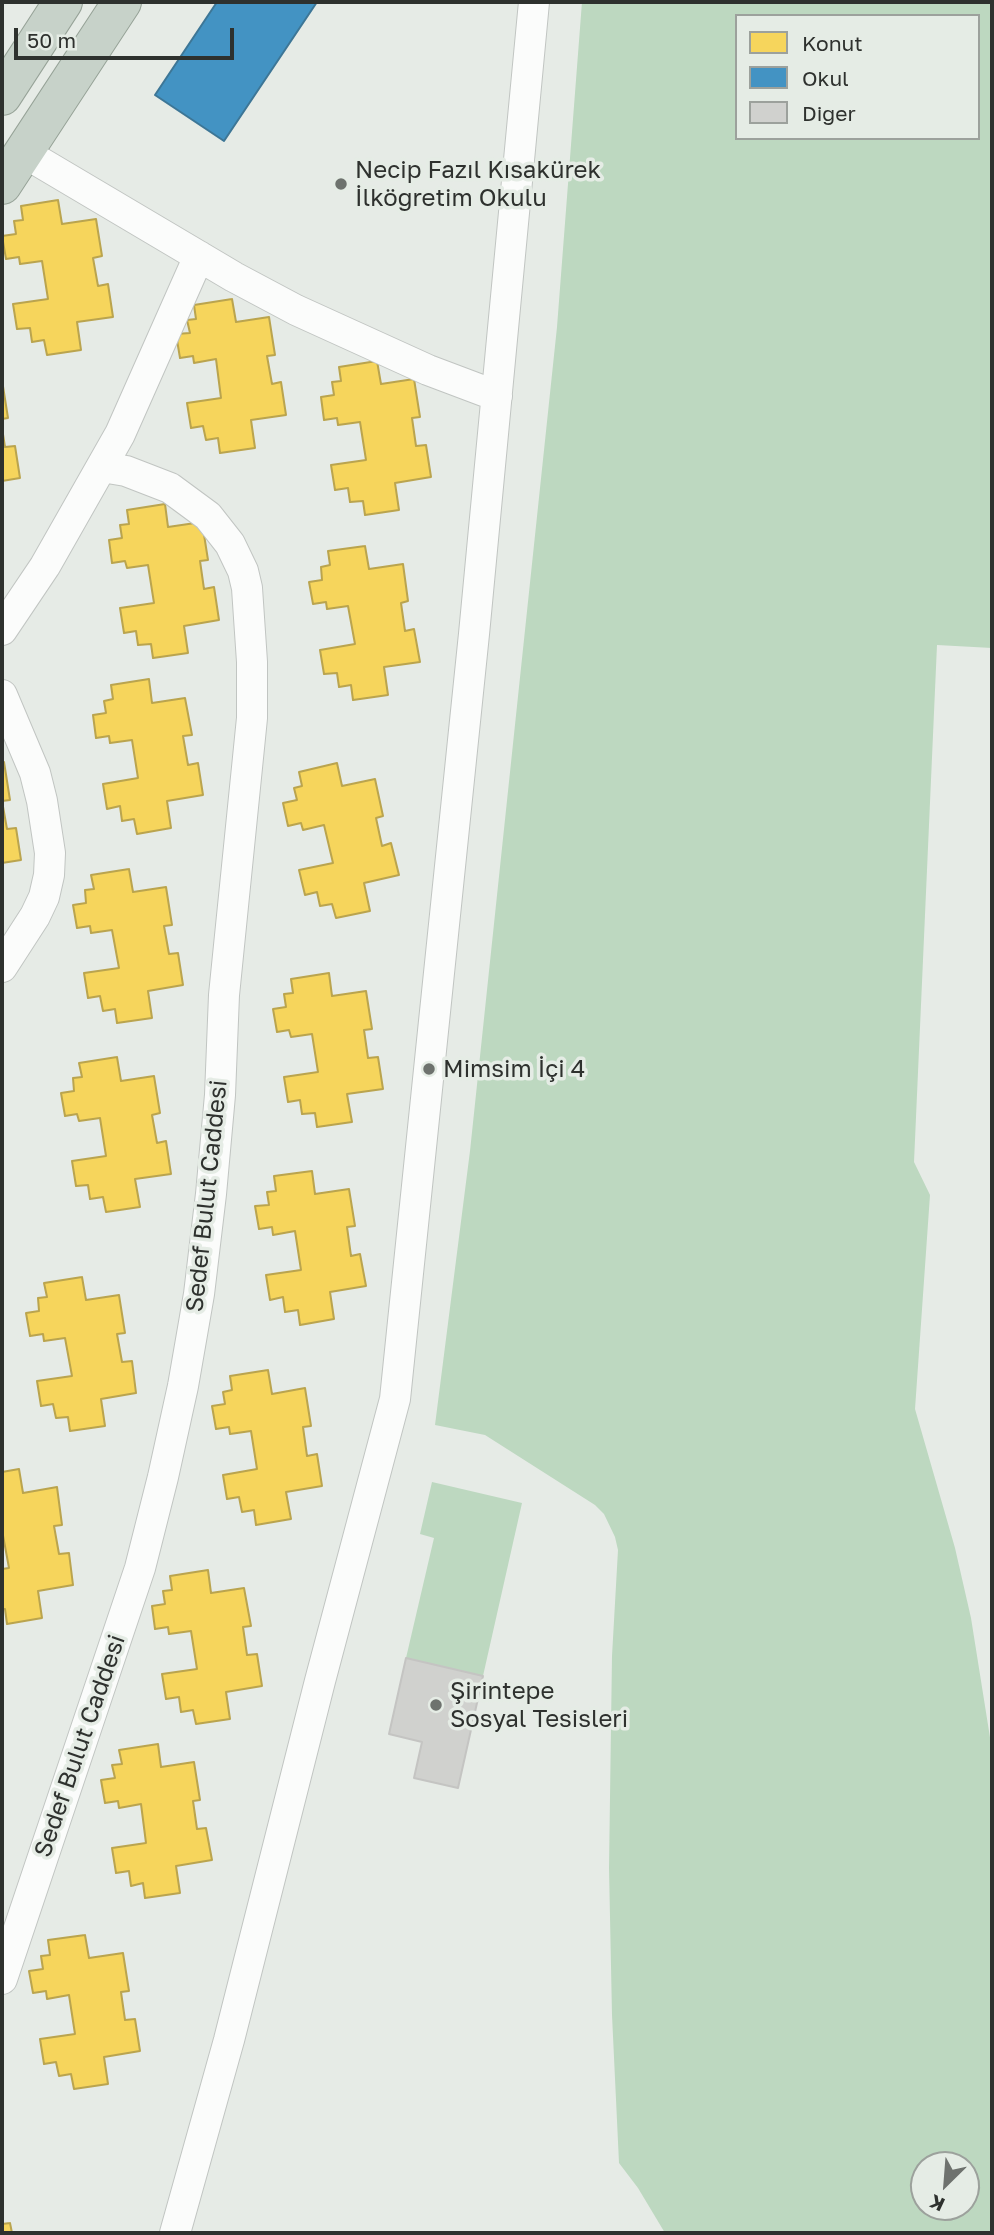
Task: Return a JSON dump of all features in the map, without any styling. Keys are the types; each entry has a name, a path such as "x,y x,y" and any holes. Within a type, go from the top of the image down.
{"highway":[{"path":"2,96 63,2"},
{"path":"2,186 121,2"}],"street":[{"path":"174,2233 229,2040 395,1399 497,396 534,2"},
{"path":"23,152 296,310 360,341 497,396"},
{"path":"2,630 45,566 120,434 199,256"},
{"name":"Sedef Bulut Caddesi","path":"2,1979 139,1567 163,1478 183,1386 199,1294 211,1194 220,1095 224,995 252,718 252,662 247,588 243,571 230,544 208,516 170,488 126,471 102,467"},
{"path":"2,695 35,773 50,853 44,897 2,967"}],"green space":[{"path":"582,2 992,2 992,648 937,645 914,1162 930,1195 915,1409 955,1548 971,1618 992,1750 992,2233 665,2233 638,2188 619,2163 609,1868 612,1656 618,1550 615,1537 604,1514 595,1505 485,1435 435,1425 470,1151 557,327"},
{"path":"432,1482 522,1503 483,1676 406,1658 434,1538 420,1534"}],"building: Konut":[{"path":"58,200 62,224 96,219 102,256 93,258 98,286 108,284 113,317 77,322 81,350 47,355 44,340 32,342 30,328 17,329 13,304 48,299 42,261 20,264 19,257 6,259 2,236 16,234 14,221 23,220 21,206"},
{"path":"232,299 236,322 269,317 275,355 267,356 272,384 281,382 286,415 251,420 255,448 220,453 218,438 206,440 203,426 191,428 187,403 221,398 216,359 194,363 193,356 180,358 176,334 190,333 187,320 196,319 194,305"},
{"path":"377,361 381,384 414,379 420,417 412,418 416,446 426,445 431,477 395,483 399,510 365,515 363,501 350,502 348,488 335,490 331,465 366,460 360,422 338,425 337,418 324,420 321,397 334,395 332,382 341,381 339,367"},
{"path":"2,380 8,418 2,419"},
{"path":"2,428 5,447 15,446 20,478 2,481"},
{"path":"165,504 168,527 202,522 208,560 200,561 204,589 214,587 219,620 184,626 188,653 153,658 151,644 138,645 136,631 124,633 120,608 154,603 148,565 127,568 125,561 112,563 109,540 122,538 120,525 129,524 127,510"},
{"path":"365,546 369,569 403,564 408,601 401,603 405,631 414,629 420,662 384,667 388,695 353,700 351,685 339,687 337,673 324,674 320,650 355,644 348,606 327,609 326,602 313,604 309,582 322,580 321,567 330,565 328,551"},
{"path":"149,679 152,703 185,698 192,735 183,736 188,765 198,763 203,795 167,801 171,828 137,834 134,819 122,821 120,806 107,809 103,784 138,778 132,740 110,743 109,736 96,738 93,715 106,713 104,701 113,699 111,685"},
{"path":"2,762 10,800 2,801"},
{"path":"337,763 342,786 375,779 383,816 376,818 382,846 391,843 399,875 364,883 370,911 336,918 332,904 320,906 317,892 305,895 299,870 333,863 324,825 303,830 301,823 288,826 283,803 297,800 294,788 302,786 299,772"},
{"path":"2,801 7,829 16,828 21,860 2,863"},
{"path":"129,869 133,892 166,887 172,925 164,926 169,954 178,953 183,985 148,991 152,1018 117,1023 115,1009 103,1011 100,996 88,998 84,973 119,968 112,930 91,933 90,926 77,928 73,905 86,903 85,890 94,889 91,875"},
{"path":"329,973 332,996 366,991 372,1029 364,1030 368,1058 378,1057 383,1089 347,1094 352,1122 317,1127 315,1113 302,1114 300,1100 288,1102 284,1077 318,1072 312,1034 291,1037 289,1030 277,1032 273,1009 286,1007 284,994 293,993 291,979"},
{"path":"117,1057 121,1081 154,1076 160,1113 152,1115 157,1143 166,1141 171,1174 135,1179 140,1207 106,1212 103,1197 90,1199 88,1185 76,1186 72,1161 106,1156 100,1118 79,1121 77,1114 65,1116 61,1093 74,1091 73,1078 82,1077 79,1063"},
{"path":"312,1171 315,1194 349,1189 355,1226 347,1227 351,1256 360,1254 366,1286 330,1292 334,1319 300,1325 298,1310 285,1312 283,1297 270,1300 266,1275 301,1270 295,1231 273,1235 272,1227 259,1229 255,1206 269,1205 267,1192 276,1191 274,1176"},
{"path":"82,1277 86,1300 119,1295 125,1333 117,1334 122,1362 132,1361 136,1393 101,1399 105,1426 70,1431 68,1417 56,1418 53,1404 41,1406 37,1381 72,1376 65,1338 44,1341 43,1334 30,1336 26,1313 39,1311 38,1298 47,1297 44,1283"},
{"path":"268,1370 272,1394 305,1388 311,1426 303,1427 307,1456 317,1454 322,1486 286,1492 291,1519 256,1525 254,1510 242,1512 239,1497 227,1499 223,1475 257,1469 251,1431 230,1434 229,1427 216,1429 212,1406 225,1404 223,1392 232,1390 230,1376"},
{"path":"19,1469 23,1493 57,1487 62,1525 54,1526 59,1554 69,1553 73,1585 38,1591 42,1618 7,1624 5,1609 2,1609 2,1569 9,1568 2,1530 2,1472"},
{"path":"208,1570 211,1593 244,1588 251,1626 243,1627 247,1655 257,1654 262,1686 226,1692 230,1719 196,1724 193,1710 181,1712 179,1697 166,1699 162,1674 197,1669 191,1631 169,1634 168,1627 155,1629 152,1606 165,1604 163,1591 172,1590 170,1576"},
{"path":"158,1744 161,1767 194,1762 200,1800 193,1801 197,1829 206,1828 212,1860 176,1866 180,1893 145,1898 143,1883 131,1886 129,1871 116,1873 112,1848 146,1843 141,1804 119,1808 118,1801 105,1803 101,1780 115,1778 112,1765 122,1764 119,1750"},
{"path":"85,1935 89,1958 123,1953 129,1991 121,1992 125,2020 135,2019 140,2051 104,2057 108,2084 74,2089 71,2074 59,2076 56,2062 44,2064 40,2039 75,2034 69,1995 47,1999 46,1991 33,1993 29,1971 43,1969 41,1956 50,1955 48,1940"},
{"path":"10,2223 12,2233 2,2233 2,2224"}],"building: Okul":[{"path":"217,2 317,2 224,141 155,95"}],"building: Diğer":[{"name":"Şirintepe Sosyal Tesisleri","path":"406,1658 483,1676 458,1788 414,1778 422,1742 389,1734"}],"place":[{"name":"Necip Fazıl Kısakürek İlköğretim Okulu","path":"341,184"},
{"name":"Mimsim İçi 4","path":"429,1069"},
{"name":"Şirintepe Sosyal Tesisleri","path":"436,1705"}]}
